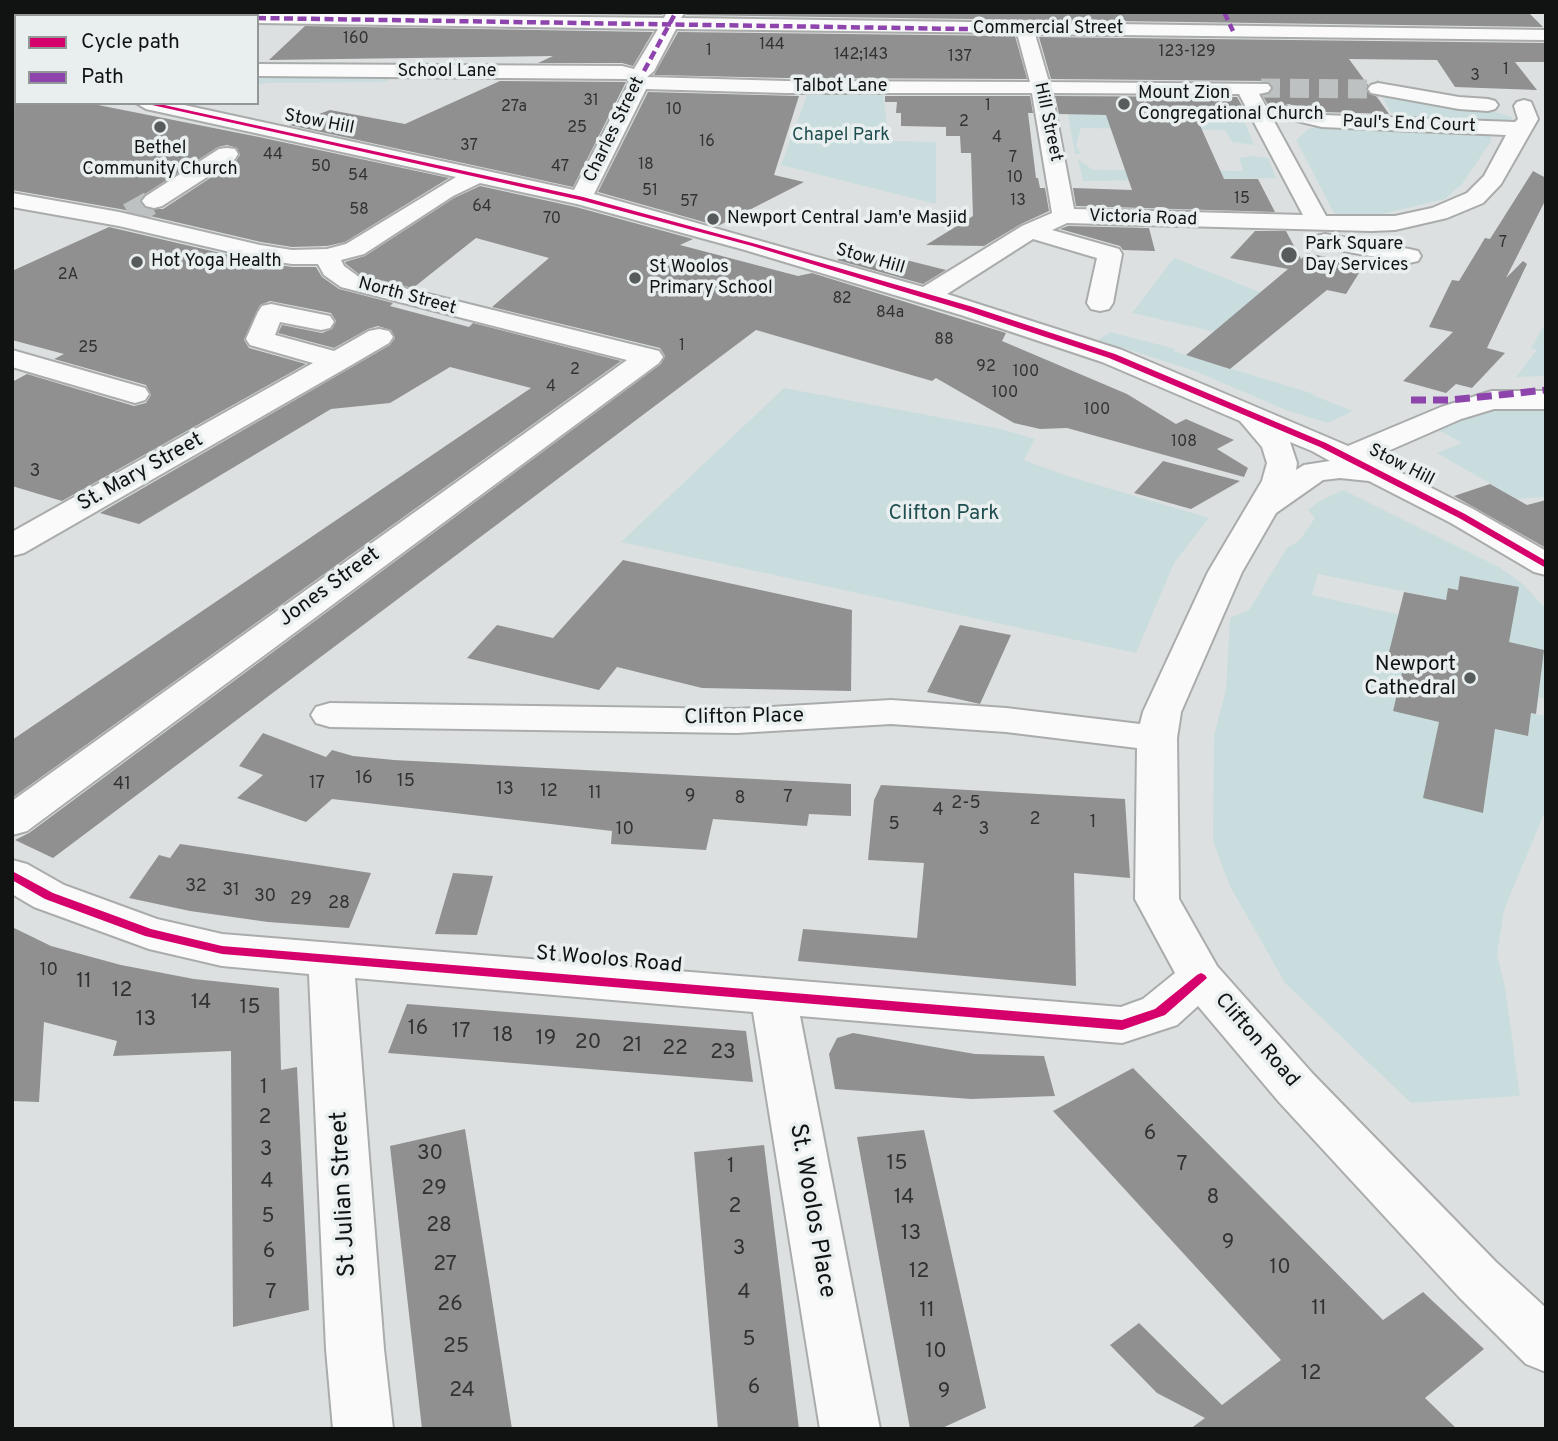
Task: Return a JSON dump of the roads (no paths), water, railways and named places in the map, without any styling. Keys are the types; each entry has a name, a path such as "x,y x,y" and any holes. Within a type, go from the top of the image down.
{"street":[{"path":"1224,12 1233,31"},
{"name":"Commercial Street","path":"259,18 347,15 672,18 1028,30 1544,37"},
{"name":"Charles Street","path":"581,198 640,76 672,18"},
{"name":"Hill Street","path":"1028,30 1026,33 1041,87 1064,216"},
{"name":"School Lane","path":"259,71 622,72 640,76"},
{"name":"Talbot Lane","path":"640,76 786,87 1253,88 1318,222"},
{"path":"1378,89 1460,103 1535,106 1521,129"},
{"name":"Stow Hill","path":"154,105 581,198 928,295 1112,356 1250,414 1345,456 1462,516 1546,565"},
{"name":"Paul's End Court","path":"1295,114 1361,124 1521,129"},
{"name":"Victoria Road","path":"1064,216 1383,224 1439,214 1475,198 1493,179 1521,129"},
{"path":"154,201 227,154"},
{"path":"12,200 124,217 260,252 292,257 327,256 355,249 445,191 478,175"},
{"path":"21,223 55,208"},
{"path":"928,295 1030,232 1064,216"},
{"name":"Victoria Road","path":"1222,222 1409,256"},
{"path":"1364,248 1355,241 1355,236 1383,224"},
{"path":"1030,232 1110,254 1100,303"},
{"name":"North Street","path":"327,256 333,270 350,282 649,356"},
{"path":"321,322 271,312 260,339 338,361"},
{"name":"St. Mary Street","path":"12,546 379,337"},
{"name":"Jones Street","path":"12,821 649,356"},
{"path":"12,358 135,394"},
{"path":"1345,456 1373,448 1451,413 1492,400 1546,400"},
{"name":"Clifton Road","path":"1250,414 1277,445 1282,463 1278,481 1225,572 1162,712 1157,738 1157,899 1201,978 1296,1088 1477,1279 1546,1346"},
{"name":"Clifton Road","path":"1262,508 1315,472 1340,469 1377,474"},
{"path":"12,510 52,523"},
{"name":"Clifton Place","path":"330,715 737,720 891,712 1006,720 1157,738"},
{"name":"St Woolos Road","path":"12,875 49,895 149,933 222,950 773,994 1122,1026 1160,1012 1201,978"},
{"name":"St Julian Street","path":"331,958 355,1349 363,1429"},
{"name":"St. Woolos Place","path":"773,994 850,1429"},
{"path":"1477,1279 1527,1302 1546,1306"}],"tunnel":[{"path":"1261,88 1378,89"},
{"path":"129,215 154,201"}],"place":[{"name":"Mount Zion Congregational Church","path":"1124,104"},
{"name":"Bethel Community Church","path":"160,127"},
{"name":"Newport Central Jam'e Masjid","path":"713,219"},
{"name":"Park Square Day Services","path":"1289,255"},
{"name":"Hot Yoga Health","path":"137,262"},
{"name":"St Woolos Primary School","path":"635,278"},
{"name":"Newport Cathedral","path":"1470,678"}],"park label":[{"name":"Chapel Park","path":"841,136"},
{"name":"Clifton Park","path":"944,515"}]}
